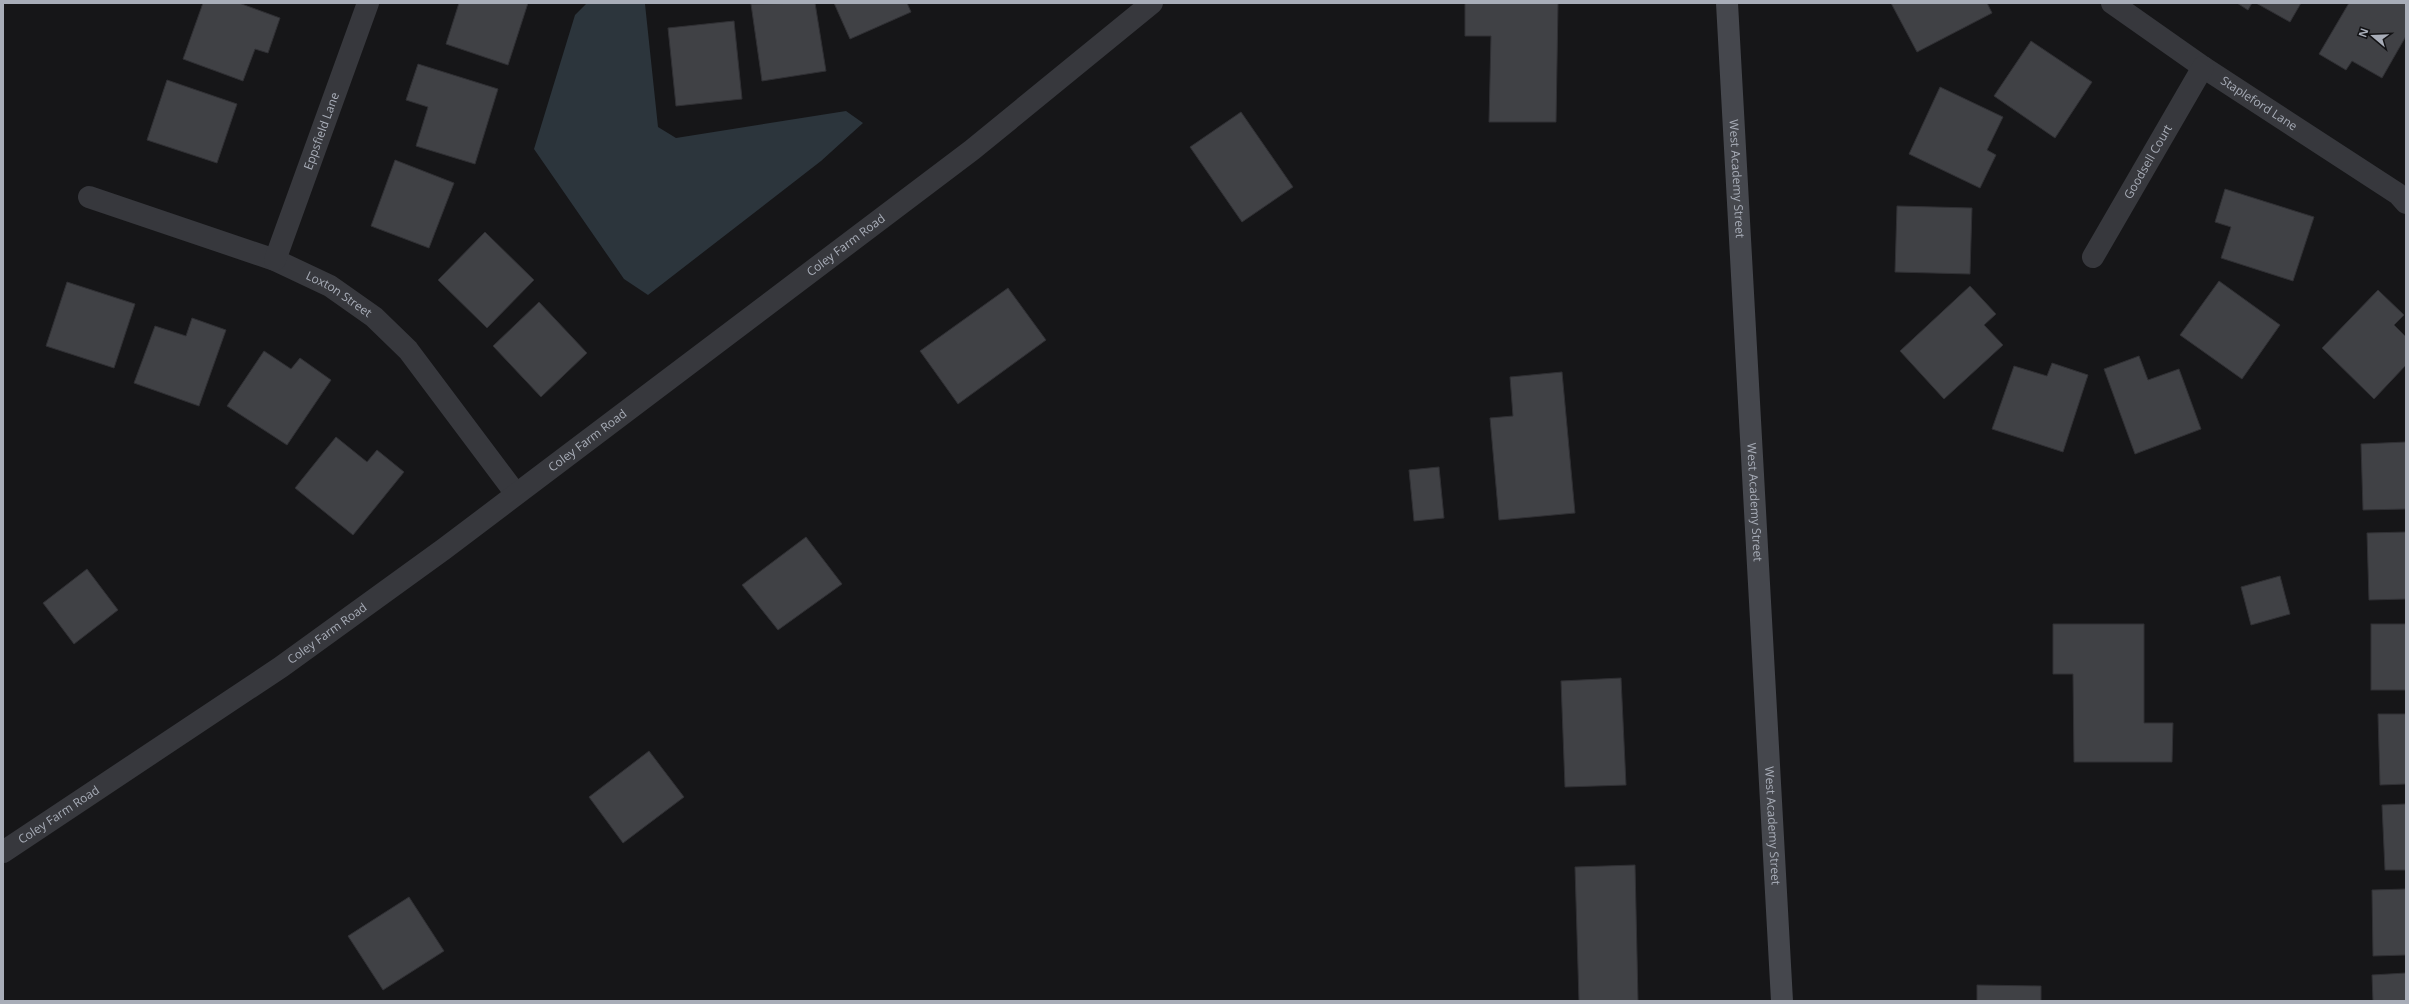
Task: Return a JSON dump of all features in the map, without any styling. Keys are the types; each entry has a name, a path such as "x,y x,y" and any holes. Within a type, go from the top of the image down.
{"main road":[{"name":"West Academy Street","path":"1727,3 1782,1001"}],"street":[{"name":"Eppsfield Lane","path":"275,260 368,3"},
{"name":"Coley Farm Road","path":"3,852 281,667 438,554 972,150 1152,3"},
{"name":"Stapleford Lane","path":"2112,3 2203,67 2398,194 2406,203"},
{"name":"Goodsell Court","path":"2093,256 2203,67"},
{"name":"Loxton Street","path":"89,197 275,260 330,286 374,318 408,350 516,494"}],"shaded area":[{"path":"587,3 645,4 658,127 676,138 846,111 863,123 821,161 648,295 624,279 534,149 575,15"}],"building":[{"path":"203,3 239,3 280,18 268,53 255,49 243,81 183,59"},
{"path":"459,3 528,3 508,65 446,44"},
{"path":"815,3 826,71 762,81 751,4"},
{"path":"834,3 907,3 911,12 850,39"},
{"path":"1465,3 1558,3 1556,122 1489,122 1491,36 1465,36"},
{"path":"1891,3 1987,3 1992,13 1917,52"},
{"path":"2237,3 2252,3 2248,10"},
{"path":"2256,3 2301,3 2290,22"},
{"path":"2349,3 2406,3 2406,36 2382,78 2352,61 2346,70 2319,54"},
{"path":"734,21 742,99 676,106 668,28"},
{"path":"2031,41 2092,82 2055,138 1994,96"},
{"path":"418,64 498,89 475,164 416,146 428,107 406,100"},
{"path":"167,80 237,104 217,163 147,140"},
{"path":"1940,87 2003,117 1987,150 1996,155 1980,188 1909,154"},
{"path":"1241,112 1293,187 1242,222 1190,147"},
{"path":"395,160 454,183 429,248 371,226"},
{"path":"2225,189 2314,217 2293,281 2221,258 2231,227 2215,222"},
{"path":"1897,206 1972,208 1970,274 1895,272"},
{"path":"485,232 534,280 487,328 438,280"},
{"path":"2219,281 2280,325 2242,379 2180,335"},
{"path":"67,282 135,304 114,368 46,346"},
{"path":"1970,286 1996,314 1984,325 2003,345 1944,399 1900,351"},
{"path":"1008,288 1046,340 958,404 920,351"},
{"path":"2378,290 2404,315 2394,325 2406,337 2406,365 2374,399 2322,348"},
{"path":"539,302 587,353 541,397 493,346"},
{"path":"192,318 226,330 199,406 134,383 155,326 186,336"},
{"path":"264,351 291,369 300,358 331,380 287,445 227,406"},
{"path":"2139,356 2148,380 2179,369 2201,429 2135,454 2104,369"},
{"path":"2052,363 2088,375 2063,452 1992,429 2014,366 2047,376"},
{"path":"1562,372 1575,513 1499,520 1490,418 1513,416 1510,377"},
{"path":"336,437 367,462 377,450 404,472 353,535 295,488"},
{"path":"2406,442 2406,509 2363,510 2361,444"},
{"path":"1439,467 1444,518 1414,521 1409,470"},
{"path":"2406,532 2406,599 2369,600 2367,533"},
{"path":"806,537 842,584 778,630 742,585"},
{"path":"87,569 118,610 74,644 43,603"},
{"path":"2280,576 2290,614 2251,625 2241,587"},
{"path":"2053,624 2144,624 2144,723 2173,723 2172,762 2074,762 2073,674 2053,674"},
{"path":"2371,624 2406,624 2406,690 2371,690"},
{"path":"1621,678 1626,785 1565,787 1561,681"},
{"path":"2378,714 2406,714 2406,784 2380,785"},
{"path":"649,751 684,797 623,843 589,797"},
{"path":"2406,804 2406,870 2385,870 2382,805"},
{"path":"1635,865 1638,1001 1579,1001 1575,867"},
{"path":"2406,889 2406,955 2373,956 2372,890"},
{"path":"409,897 444,951 383,990 348,936"},
{"path":"2406,973 2406,1001 2373,1001 2372,975"},
{"path":"1977,985 2041,986 2041,1001 1977,1001"}]}
